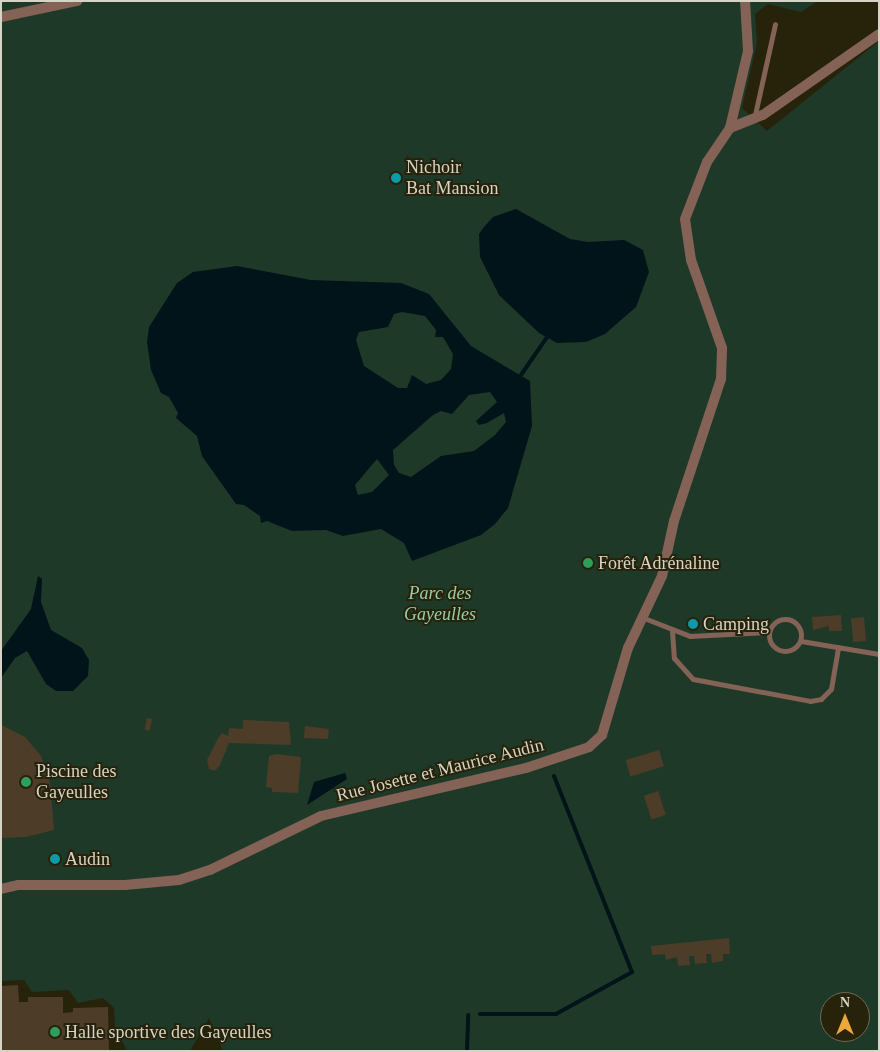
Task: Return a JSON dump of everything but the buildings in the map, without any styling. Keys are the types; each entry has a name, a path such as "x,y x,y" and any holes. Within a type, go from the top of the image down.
{"street":[{"path":"1,17 77,1"},
{"name":"Rue Josette et Maurice Audin","path":"1,889 20,885 125,885 179,880 210,870 321,816 488,778 589,747 602,735 628,648 644,618 662,576 674,521 721,380 722,348 691,260 685,219 707,162 730,128 748,51 746,1"},
{"path":"730,128 754,119 879,34"}],"lane":[{"path":"754,119 775,24"},
{"path":"644,618 672,631 716,637 769,632"},
{"path":"788,618 800,626 801,641 793,649 783,651 771,643 769,632 773,624 788,618"},
{"path":"672,631 674,658 693,679 810,701 821,699 831,689 838,648"},
{"path":"801,641 879,654"}],"green space":[{"name":"Parc des Gayeulles","path":"1,1 818,1 801,12 768,4 755,14 757,43 742,108 767,131 879,41 879,1051 223,1051 209,1018 190,1051 127,1051 115,1027 114,1008 103,998 78,1003 69,990 32,992 24,980 1,981"}],"shaded area":[{"path":"516,209 570,239 588,242 624,240 643,250 649,272 636,307 605,334 586,342 557,343 539,333 499,295 480,257 479,234 484,227 493,217"},
{"path":"237,266 311,280 401,283 429,294 471,346 530,381 532,426 508,508 495,524 481,535 412,561 404,543 381,529 343,536 326,530 292,531 267,521 261,523 260,516 244,505 236,504 202,456 197,436 176,418 178,413 169,397 161,393 151,370 147,342 149,327 177,283 193,272","holes":["402,312 425,316 436,330 435,337 443,337 453,354 451,369 441,380 426,384 412,375 407,388 398,388 364,366 356,340 359,332 388,327 394,314","490,392 497,402 476,421 479,425 487,423 504,413 506,422 495,435 474,451 441,456 411,477 399,473 394,465 393,450 433,415 441,411 452,414 469,395","377,459 389,475 372,492 358,495 355,485"]},
{"path":"38,576 42,579 41,602 51,630 82,648 89,660 88,676 73,691 56,691 46,684 27,651 15,658 1,678 1,651 31,609"},
{"path":"345,773 347,779 307,805 314,782"}],"waterway":[{"path":"521,375 547,337"},
{"path":"480,1014 556,1014 632,972 554,776"},
{"path":"467,1051 468,1015"}],"place":[{"name":"Nichoir Bat Mansion","path":"396,178"},
{"name":"Forêt Adrénaline","path":"588,563"},
{"name":"Camping","path":"693,624"},
{"name":"Piscine des Gayeulles","path":"26,782"},
{"name":"Audin","path":"55,859"},
{"name":"Halle sportive des Gayeulles","path":"55,1032"}]}
